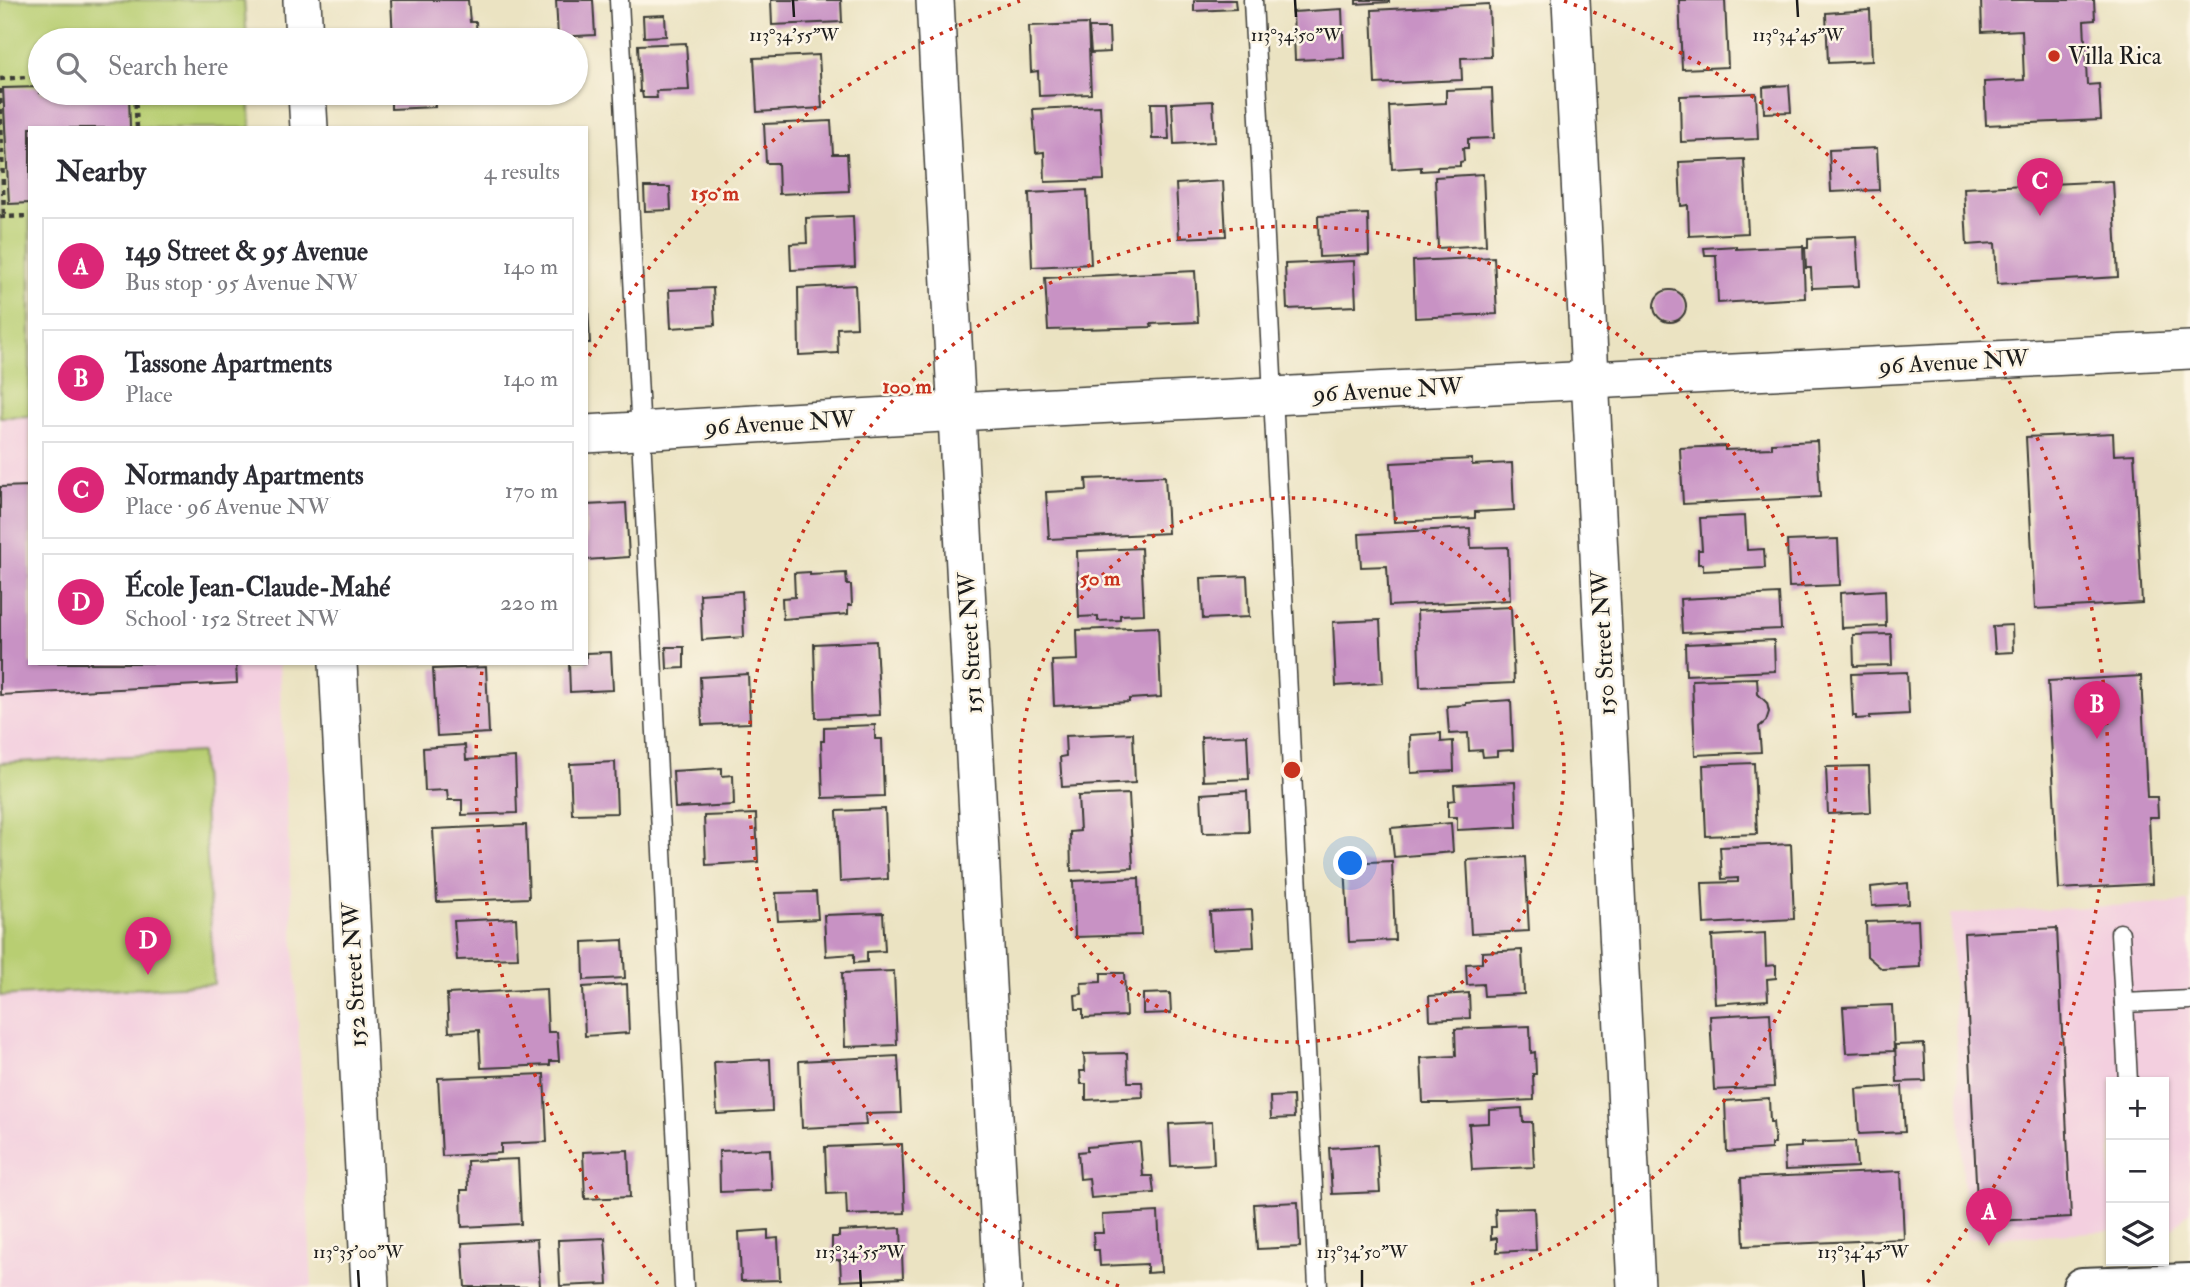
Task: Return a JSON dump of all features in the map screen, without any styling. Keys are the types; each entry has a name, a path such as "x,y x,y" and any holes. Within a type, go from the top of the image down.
{"main road":[{"path":"2082,1287 2190,1283"}],"street":[{"path":"302,0 303,28"},
{"name":"151 Street NW","path":"935,0 1003,1287"},
{"name":"150 Street NW","path":"1571,0 1636,1287"},
{"path":"308,105 309,126"},
{"name":"96 Avenue NW","path":"588,434 957,412 2190,350"},
{"name":"152 Street NW","path":"338,665 370,1287"}],"lane":[{"path":"619,0 684,1287"},
{"path":"1253,0 1318,1287"},
{"path":"2120,933 2129,1077"},
{"path":"2124,1003 2190,1000"}],"path":[{"path":"0,79 28,77"},
{"path":"0,89 2,217 28,216"},
{"path":"136,105 137,126"}],"shaded area":[{"path":"28,416 28,665 279,665 312,1287 0,1287 0,418"},
{"path":"2188,902 2190,1211 2173,1228 2169,1228 2169,1077 2106,1077 2106,1231 1966,1239 1950,914"}],"green space":[{"path":"0,0 244,0 246,28 28,28 28,105 250,105 251,126 28,126 28,416 0,417"},
{"path":"201,752 214,984 0,996 0,763"}],"building":[{"path":"391,0 468,0 470,22 476,22 476,28 392,28"},
{"path":"556,0 593,0 595,35 588,35 588,28 558,28"},
{"path":"771,0 841,0 842,22 772,25"},
{"path":"1194,0 1235,0 1236,9 1194,11"},
{"path":"1356,0 1389,0 1389,2 1356,4"},
{"path":"1679,0 1725,0 1728,67 1682,69"},
{"name":"Villa Rica","path":"1981,0 2094,0 2095,20 2084,21 2087,85 2099,84 2101,120 1986,125 1984,82 2024,80 2022,30 1982,32"},
{"path":"1489,4 1491,57 1461,58 1462,80 1375,84 1372,10"},
{"path":"1342,9 1344,58 1295,60 1293,12"},
{"path":"1870,10 1872,61 1828,63 1826,13"},
{"path":"665,15 666,36 644,37 643,16"},
{"path":"1088,24 1091,94 1039,96 1038,71 1031,72 1029,26"},
{"path":"1089,28 1109,28 1110,52 1091,53"},
{"path":"686,43 689,90 656,91 657,98 643,98 640,92 638,45"},
{"path":"819,55 822,108 757,112 754,58"},
{"path":"1789,85 1791,112 1764,113 1763,87"},
{"path":"28,87 28,105 129,105 130,126 28,126 28,203 9,204 3,88"},
{"path":"1492,88 1494,138 1468,139 1468,148 1463,148 1464,161 1460,162 1460,166 1421,171 1421,167 1392,169 1389,106 1446,103 1446,90"},
{"path":"1756,93 1758,139 1681,142 1680,96"},
{"path":"1213,101 1215,142 1174,144 1172,103"},
{"path":"1151,103 1167,103 1169,139 1152,139"},
{"path":"391,105 435,107 391,109"},
{"path":"1100,106 1104,180 1045,182 1044,152 1036,153 1033,109"},
{"path":"831,121 833,154 847,154 849,191 779,194 778,163 766,163 764,124"},
{"path":"1877,148 1879,190 1831,192 1829,150"},
{"path":"1744,159 1748,233 1689,236 1688,205 1681,206 1679,162"},
{"path":"1483,174 1486,245 1438,248 1435,177"},
{"path":"1223,181 1226,236 1179,238 1176,184"},
{"path":"2113,181 2118,277 1997,284 1995,243 1967,245 1964,188"},
{"path":"644,187 670,187 671,210 645,211"},
{"path":"1087,190 1091,264 1032,267 1029,193"},
{"path":"1368,214 1369,255 1319,257 1318,216"},
{"path":"853,216 855,267 791,270 790,244 807,243 806,218"},
{"path":"1856,236 1859,286 1812,288 1811,268 1806,268 1805,248 1808,248 1808,238"},
{"path":"1736,246 1736,249 1803,246 1805,298 1718,303 1716,255 1705,255 1704,248"},
{"path":"1494,257 1497,314 1415,318 1413,261"},
{"path":"1354,261 1356,306 1287,309 1285,264"},
{"path":"1195,271 1198,322 1151,324 1152,327 1048,330 1045,278"},
{"path":"855,285 857,327 837,328 838,353 799,355 798,288"},
{"path":"713,288 715,325 671,328 669,290"},
{"path":"1670,290 1681,295 1686,306 1681,317 1670,322 1659,317 1654,306 1659,295"},
{"path":"588,306 590,343 588,343"},
{"path":"2113,433 2114,455 2134,454 2142,603 2035,609 2026,437"},
{"path":"1817,441 1820,497 1683,504 1680,448 1772,448 1772,443"},
{"path":"1472,459 1472,465 1512,463 1514,510 1475,512 1475,518 1394,522 1391,463"},
{"path":"1165,476 1168,533 1049,539 1046,492 1087,490 1086,479"},
{"path":"28,486 28,665 236,665 237,683 0,695 0,487"},
{"path":"626,503 629,557 588,560 588,505"},
{"path":"1745,516 1747,550 1764,549 1765,568 1703,571 1703,564 1698,564 1698,550 1702,550 1700,518"},
{"path":"1470,528 1471,548 1508,547 1510,600 1389,606 1387,566 1361,567 1359,534"},
{"path":"1838,539 1840,585 1789,587 1787,541"},
{"path":"1141,548 1144,614 1120,615 1120,620 1098,621 1098,616 1079,617 1077,551"},
{"path":"810,572 810,575 846,573 847,585 851,585 852,605 848,605 848,614 783,619 782,598 795,597 794,573"},
{"path":"1247,576 1249,617 1203,619 1201,578"},
{"path":"1885,590 1886,626 1841,628 1840,593"},
{"path":"742,591 744,637 702,640 700,594"},
{"path":"1779,594 1781,629 1682,633 1680,599"},
{"path":"1511,607 1514,683 1420,687 1417,611"},
{"path":"1380,620 1383,683 1336,686 1333,622"},
{"path":"2012,625 2013,652 1995,653 1993,626"},
{"path":"1158,627 1161,697 1129,699 1129,702 1054,706 1052,661 1078,660 1077,630"},
{"path":"1891,634 1892,665 1854,666 1853,635"},
{"path":"1774,640 1775,671 1686,675 1685,644"},
{"path":"876,641 880,715 816,718 814,644"},
{"path":"666,647 684,647 684,668 667,669"},
{"path":"611,652 613,690 570,692 569,665 588,665 588,653"},
{"path":"486,667 489,733 437,736 433,669"},
{"path":"1907,672 1909,714 1856,719 1856,716 1853,716 1851,674"},
{"path":"748,674 750,723 702,725 700,677"},
{"path":"2141,676 2147,797 2157,797 2158,817 2149,817 2152,884 2059,889 2048,681"},
{"path":"1757,678 1758,694 1767,703 1769,712 1766,721 1759,727 1761,752 1695,755 1692,680"},
{"path":"1511,700 1513,750 1497,751 1497,756 1483,757 1482,750 1469,751 1468,733 1449,734 1447,706"},
{"path":"875,725 875,739 882,739 884,796 823,798 821,741 824,741 824,727"},
{"path":"1133,733 1135,783 1062,787 1060,757 1066,756 1065,736"},
{"path":"1441,733 1441,742 1453,741 1454,771 1411,773 1410,735"},
{"path":"1247,735 1249,779 1203,781 1201,737"},
{"path":"465,745 466,760 515,757 517,813 462,815 462,800 448,800 447,790 425,791 423,748"},
{"path":"615,762 617,813 572,814 570,764"},
{"path":"1754,763 1757,834 1706,836 1703,765"},
{"path":"1869,766 1871,812 1828,814 1826,767"},
{"path":"722,768 722,776 733,775 734,805 675,808 673,771"},
{"path":"1515,782 1517,827 1457,830 1457,817 1448,817 1448,801 1455,800 1454,785"},
{"path":"1247,791 1249,832 1203,833 1201,794"},
{"path":"1129,794 1133,868 1071,871 1070,832 1080,831 1078,796"},
{"path":"885,809 888,879 840,882 837,811"},
{"path":"756,814 758,862 706,865 704,816"},
{"path":"1451,823 1453,852 1394,857 1391,828"},
{"path":"526,825 529,898 437,902 433,829"},
{"path":"1791,844 1794,919 1704,924 1702,883 1738,882 1738,878 1722,879 1720,847"},
{"path":"1525,857 1529,931 1471,934 1467,860"},
{"path":"1392,861 1395,940 1349,942 1345,863"},
{"path":"1139,878 1141,935 1075,937 1073,881"},
{"path":"1908,883 1909,904 1872,906 1871,887"},
{"path":"816,892 818,919 778,921 776,893"},
{"path":"1252,910 1254,947 1212,949 1210,912"},
{"path":"883,913 885,951 867,952 867,962 854,963 854,954 826,956 824,915"},
{"path":"516,918 518,958 457,960 454,921"},
{"path":"1918,920 1920,967 1882,969 1867,956 1866,922"},
{"path":"2057,928 2071,1217 1978,1222 1964,933"},
{"path":"1765,933 1766,966 1776,965 1776,978 1767,979 1768,1000 1715,1004 1712,936"},
{"path":"623,940 625,978 584,980 583,942"},
{"path":"1522,950 1524,994 1484,996 1483,984 1467,985 1466,964 1482,963 1482,952"},
{"path":"894,971 897,1045 845,1047 842,973"},
{"path":"1101,973 1124,973 1126,1016 1083,1018 1083,1009 1076,1009 1075,995 1082,994 1081,983 1101,982"},
{"path":"627,984 629,1033 585,1036 583,987"},
{"path":"546,989 548,1032 557,1032 559,1061 550,1061 550,1065 481,1068 479,1030 449,1032 447,994"},
{"path":"1170,993 1171,1013 1143,1014 1143,994"},
{"path":"1469,993 1470,1018 1430,1020 1429,996"},
{"path":"1892,1005 1894,1051 1846,1053 1843,1007"},
{"path":"1770,1013 1774,1087 1714,1090 1710,1016"},
{"path":"1530,1026 1531,1053 1535,1052 1534,1100 1423,1103 1421,1058 1456,1056 1455,1029"},
{"path":"1924,1044 1926,1081 1897,1082 1895,1045"},
{"path":"1127,1053 1128,1082 1142,1082 1143,1097 1086,1100 1086,1084 1081,1084 1080,1071 1085,1071 1084,1054"},
{"path":"898,1056 901,1113 865,1114 866,1125 802,1128 799,1061"},
{"path":"770,1059 772,1111 717,1114 714,1062"},
{"path":"544,1074 547,1142 501,1144 501,1153 442,1156 438,1078"},
{"path":"1902,1086 1905,1132 1859,1134 1856,1089"},
{"path":"1293,1096 1294,1118 1271,1119 1270,1097"},
{"path":"1769,1098 1770,1122 1773,1122 1775,1144 1771,1144 1771,1149 1727,1152 1725,1101"},
{"path":"1522,1108 1523,1122 1532,1122 1534,1167 1472,1170 1469,1124 1489,1123 1489,1110"},
{"path":"1212,1122 1214,1164 1171,1166 1169,1124"},
{"path":"1855,1141 1857,1167 1785,1170 1784,1148 1801,1147 1801,1143"},
{"path":"1140,1142 1143,1176 1152,1176 1154,1193 1091,1198 1089,1178 1080,1179 1078,1152 1087,1151 1087,1147"},
{"path":"902,1144 905,1213 847,1215 846,1193 827,1194 825,1147"},
{"path":"1377,1145 1380,1192 1332,1194 1329,1148"},
{"path":"770,1149 772,1190 720,1192 719,1151"},
{"path":"628,1150 630,1197 585,1199 583,1152"},
{"path":"518,1159 521,1224 462,1227 461,1190 468,1190 467,1161"},
{"path":"1901,1171 1904,1239 1744,1246 1741,1178"},
{"path":"1298,1202 1300,1247 1257,1249 1254,1204"},
{"path":"1534,1208 1536,1250 1497,1252 1497,1238 1491,1239 1491,1227 1496,1227 1495,1209"},
{"path":"1158,1212 1161,1272 1147,1273 1147,1264 1100,1266 1099,1250 1094,1250 1093,1233 1103,1233 1102,1215"},
{"path":"901,1228 903,1278 841,1281 840,1260 832,1260 832,1237 839,1237 839,1231"},
{"path":"768,1230 768,1239 778,1238 780,1280 741,1281 739,1232"},
{"path":"605,1238 608,1284 560,1286 558,1240"},
{"path":"537,1239 540,1287 465,1287 462,1243"}],"place":[{"name":"Villa Rica","path":"2054,56"},
{"name":"Normandy Apartments","path":"2040,216"},
{"name":"Tassone Apartments","path":"2097,739"},
{"name":"École Jean-Claude-Mahé","path":"148,975"},
{"name":"149 Street & 95 Avenue","path":"1989,1246"}]}
